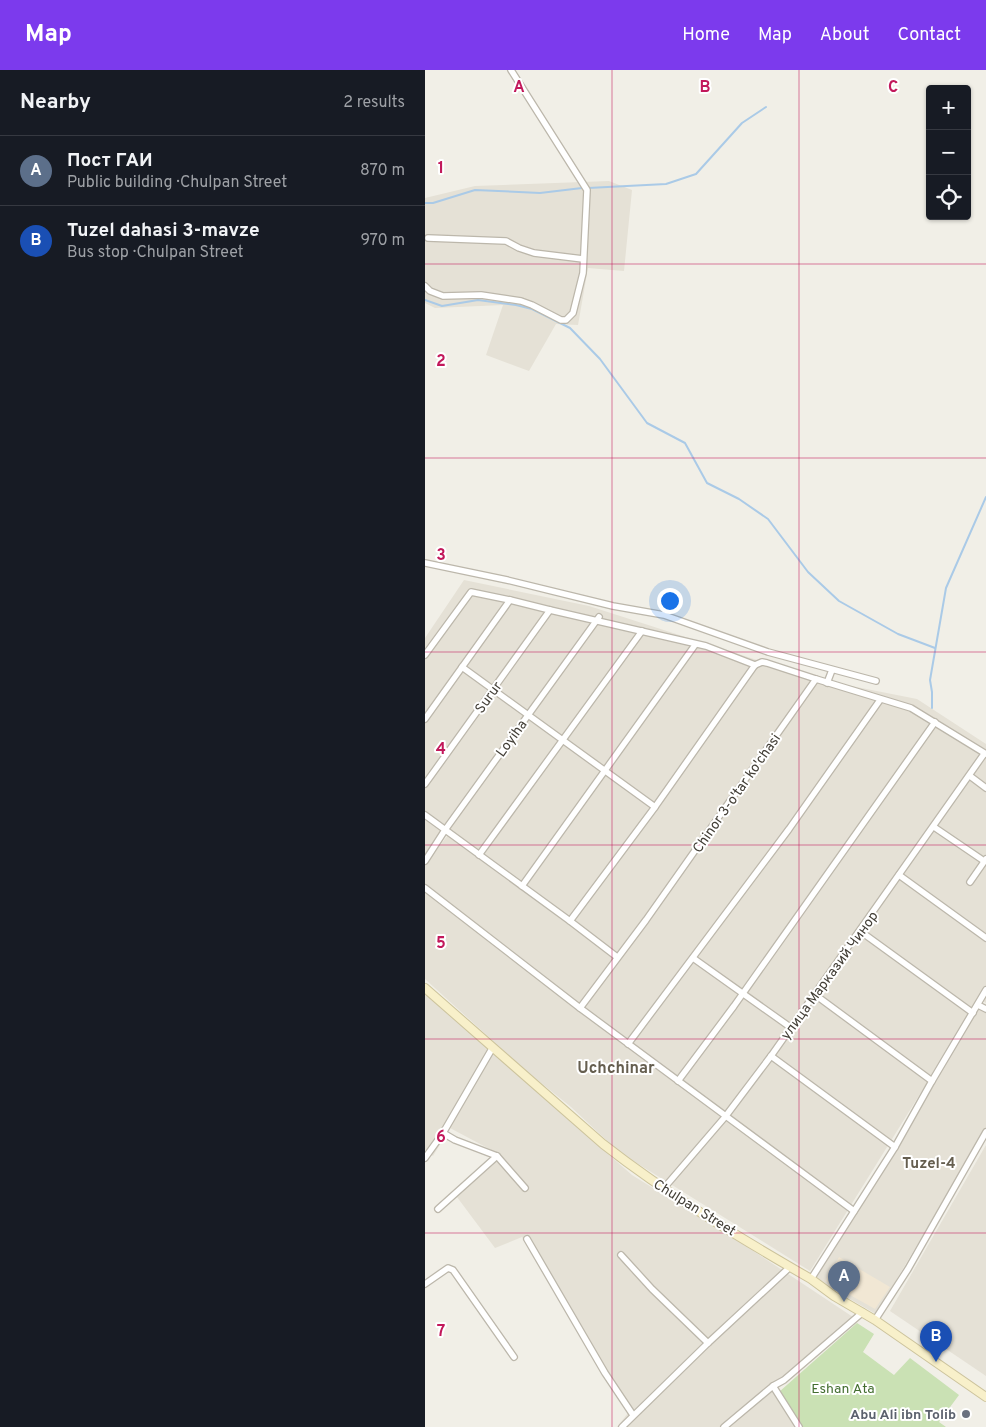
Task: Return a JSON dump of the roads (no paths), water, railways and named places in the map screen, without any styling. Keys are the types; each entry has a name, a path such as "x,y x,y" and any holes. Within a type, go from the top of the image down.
{"main road":[{"name":"Chulpan Street","path":"425,989 603,1144 664,1188 811,1279 834,1296 863,1312 986,1397"}],"street":[{"path":"425,286 430,291 443,296 481,295 521,301 533,305 561,320 566,320 573,313 583,273 587,190 511,70"},
{"path":"428,238 506,241 535,253 583,259"},
{"path":"425,563 507,580 613,606 664,614 768,652 876,682"},
{"path":"425,656 471,592 597,619 695,645 706,646 755,665"},
{"path":"425,719 510,600"},
{"name":"Surur","path":"425,784 550,610"},
{"name":"Loyiha","path":"425,861 445,830 597,619"},
{"path":"479,855 642,631"},
{"path":"522,886 695,645"},
{"path":"570,921 655,807 755,665 763,662 767,663 880,700 911,708 985,754"},
{"path":"462,667 655,807"},
{"path":"827,683 833,670"},
{"name":"Chinor 3-o'tar ko'chasi","path":"580,1008 647,920 817,679"},
{"path":"628,1044 789,829 880,700"},
{"path":"677,1081 742,994 935,722"},
{"name":"улица Марказий Чинор","path":"664,1188 725,1117 771,1056 985,754"},
{"path":"970,776 986,788"},
{"path":"425,816 617,957"},
{"path":"934,827 985,860 970,882"},
{"path":"899,875 986,938"},
{"path":"425,888 580,1008 854,1212"},
{"path":"860,931 973,1013"},
{"path":"693,958 790,1027"},
{"path":"811,1279 895,1147 986,990"},
{"path":"814,994 932,1081"},
{"path":"977,1005 986,1009"},
{"path":"425,1158 443,1133 493,1047"},
{"path":"771,1056 895,1147"},
{"path":"875,1320 907,1269 986,1132"},
{"path":"443,1133 455,1140 497,1156 525,1188"},
{"path":"979,1143 986,1148"},
{"path":"425,1147 431,1152"},
{"path":"438,1209 497,1156"},
{"path":"527,1239 600,1365 633,1415"},
{"path":"621,1255 652,1289 708,1342"},
{"path":"622,1427 708,1342 790,1267"},
{"path":"425,1284 448,1268 453,1270 514,1357"},
{"path":"724,1427 773,1386 784,1380 863,1312"},
{"path":"773,1386 799,1427"}],"waterway":[{"path":"588,188 666,184 696,174 742,123 766,107"},
{"path":"425,203 433,203 475,190 540,193 582,188"},
{"path":"425,300 442,306 478,300 516,305 532,309 570,328 600,359 647,423 685,443 707,483 739,499 768,519 808,572 839,601 898,634 935,648"},
{"path":"932,708 930,680 946,588 986,497"}],"place":[{"name":"Пост ГАИ","path":"844,1302"},
{"name":"Tuzel dahasi 3-mavze","path":"936,1362"},
{"name":"Abu Ali ibn Tolib","path":"966,1414"}],"district":[{"name":"Uchchinar","path":"616,1067"},
{"name":"Tuzel-4","path":"929,1163"}],"park label":[{"name":"Eshan Аta","path":"843,1388"}]}
